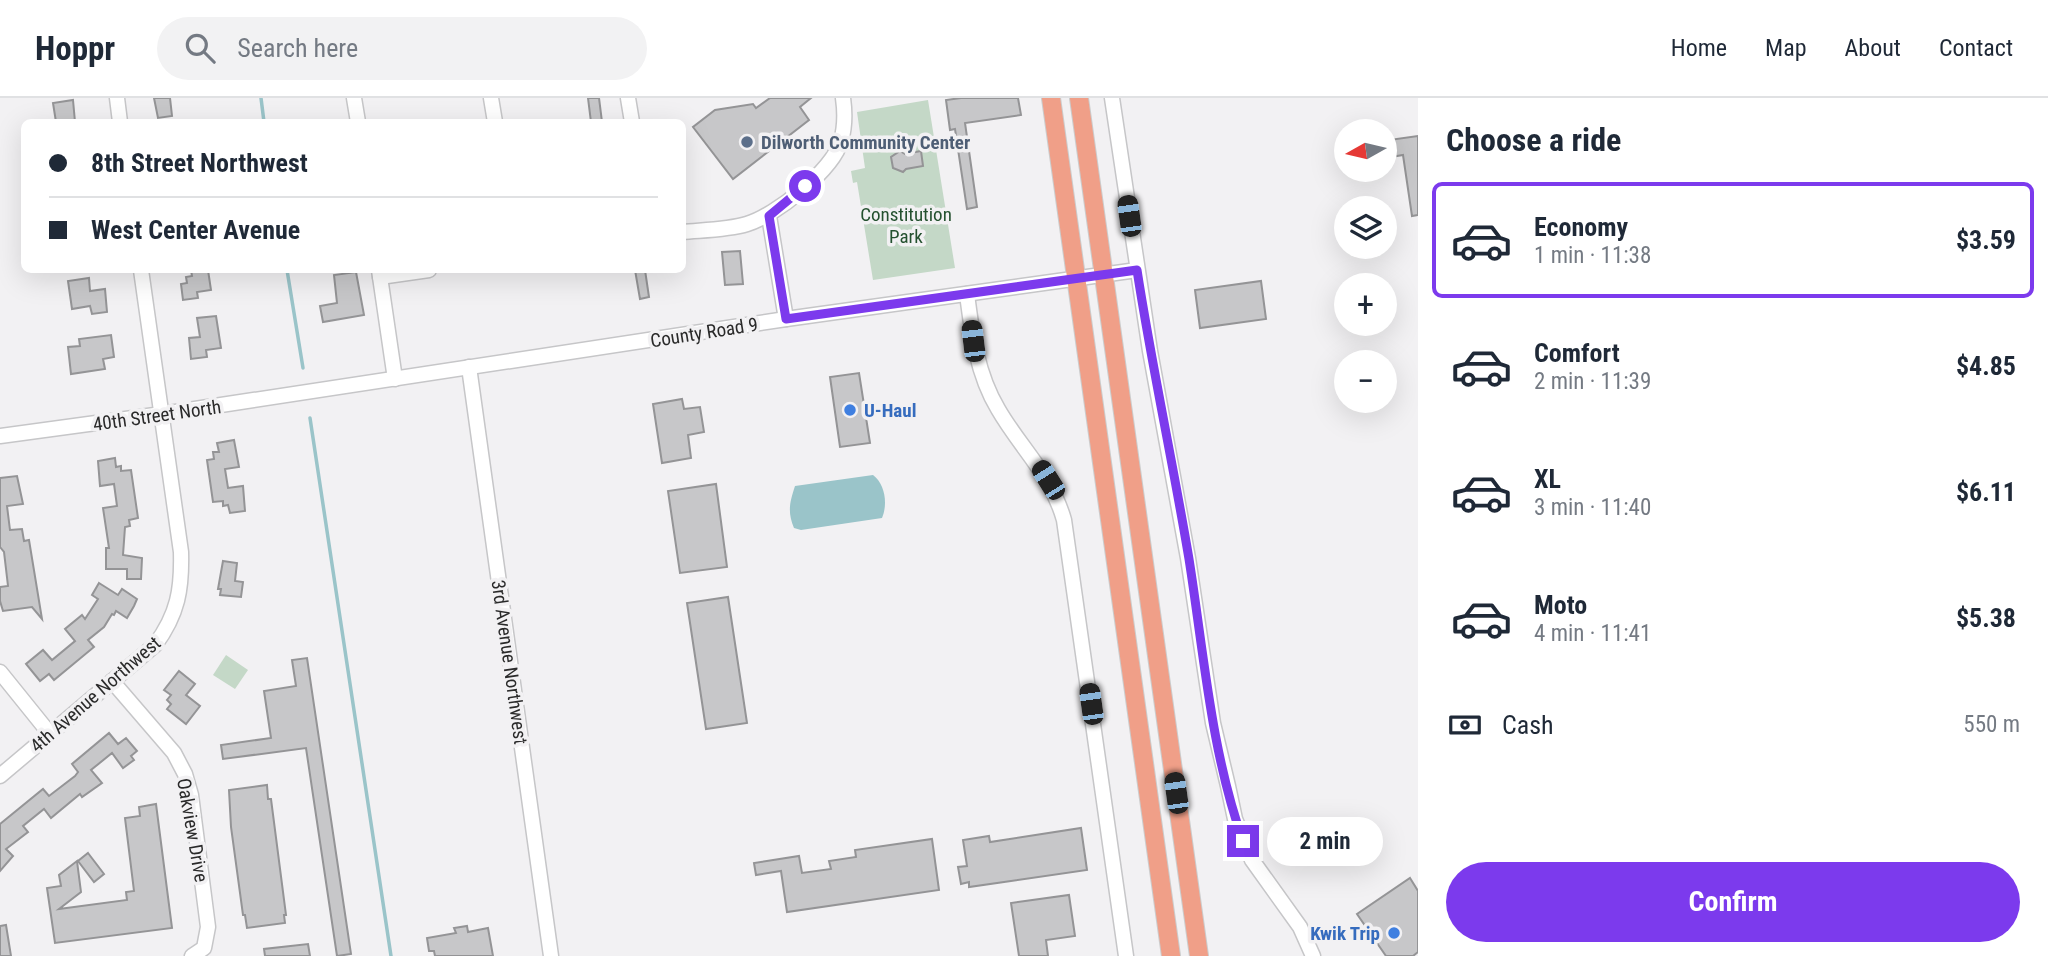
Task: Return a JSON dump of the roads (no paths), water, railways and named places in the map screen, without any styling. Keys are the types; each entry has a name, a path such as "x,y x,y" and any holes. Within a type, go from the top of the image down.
{"main road":[{"path":"1051,98 1171,956"},
{"path":"1079,98 1199,956"}],"street":[{"path":"117,98 120,119"},
{"path":"354,98 358,119"},
{"path":"491,98 494,119"},
{"path":"628,98 632,119"},
{"path":"686,232 744,225 769,216 822,171 841,142 845,113 843,98"},
{"path":"1112,98 1137,270 1188,558 1213,723 1236,819 1252,860 1300,928 1313,956"},
{"path":"769,216 786,319"},
{"name":"County Road 9","path":"313,391 786,319 1137,270"},
{"name":"4th Avenue Northwest","path":"0,776 155,645 169,627 177,603 182,578 181,552 141,273"},
{"path":"380,273 396,379"},
{"path":"967,294 973,341 985,386 1009,428 1048,480 1058,500 1063,520 1126,956"},
{"name":"3rd Avenue Northwest","path":"469,367 551,956"},
{"name":"40th Street North","path":"0,436 313,391"},
{"path":"0,672 50,734"},
{"name":"Oakview Drive","path":"112,681 174,753 185,774 191,795 208,927 204,948 192,956"}],"water":[{"path":"873,475 884,495 882,518 801,530 794,528 790,507 795,486"}],"waterway":[{"path":"261,98 264,119"},
{"path":"287,273 303,368"},
{"path":"310,418 391,956"}],"place":[{"name":"Dilworth Community Center","path":"747,142"},
{"name":"U-Haul","path":"850,410"},
{"name":"Kwik Trip","path":"1394,933"}],"park label":[{"name":"Constitution Park","path":"906,225"}]}
